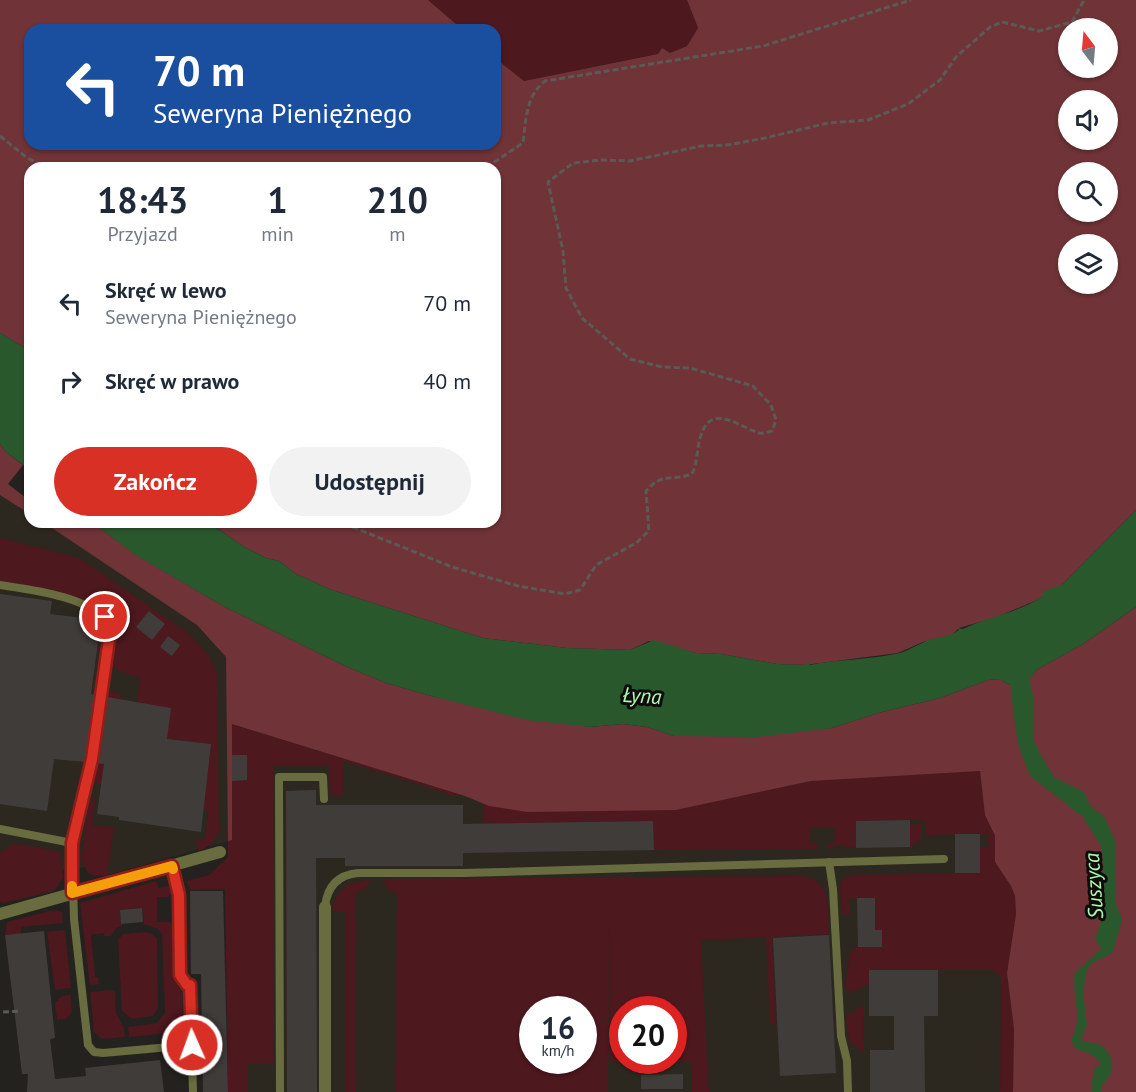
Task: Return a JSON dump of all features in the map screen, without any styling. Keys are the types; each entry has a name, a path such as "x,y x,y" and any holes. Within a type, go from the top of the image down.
{"street":[{"path":"0,914 220,852"},
{"path":"325,907 325,1092"}],"lane":[{"path":"0,585 56,593 105,617 111,625 92,759 72,843 72,893 85,1034 88,1045 94,1052 103,1053 192,1045"},
{"path":"280,1092 279,777 323,777 324,800"},
{"path":"0,830 72,843"},
{"path":"325,907 326,896 333,885 344,876 358,873 463,873 944,859"},
{"path":"829,862 833,889 841,1036 847,1061 848,1092"},
{"path":"172,866 179,895 180,975 187,985 190,985 193,1092"}],"path":[{"path":"494,162 523,143 527,109 535,89 545,81 763,46 912,0"},
{"path":"355,528 452,567 518,586 564,594 580,590 596,565 636,543 649,531 646,491 664,476 692,474 698,442 707,423 716,418 724,419 760,434 772,431 776,420 771,405 753,386 690,368 662,367 630,359 582,318 566,288 563,251 548,182 573,163 601,160 630,161 701,146 728,145 765,138 828,123 868,120 908,104 940,80 956,57 990,27 1002,22 1039,31 1072,22 1084,0"},
{"path":"0,136 35,162"},
{"path":"3,1012 21,1011"}],"shaded area":[{"path":"0,0 428,0 456,24 24,24 24,150 501,150 501,63 524,81 658,54 662,48 670,53 687,46 698,28 687,0 1136,0 1136,510 1063,584 1037,600 997,617 959,628 952,635 923,642 898,653 805,665 777,664 721,654 696,653 649,641 630,650 567,648 483,638 332,590 296,574 279,561 266,558 244,547 217,528 501,528 501,162 24,162 24,347 0,333"},
{"path":"428,0 687,0 698,28 687,46 670,53 662,48 658,54 524,81 501,63 501,24 456,24"},
{"path":"0,444 6,452 23,465 8,484 24,496 24,510 0,495"},
{"path":"0,486 24,501 24,528 64,528 465,796 489,806 527,812 655,810 838,779 980,771 1016,914 1007,973 1013,1092 236,1092 232,840 107,875 87,867 63,870 17,900 0,902"},
{"path":"52,528 100,528 135,554 223,606 345,666 386,683 435,697 589,727 623,724 647,727 674,736 832,728 878,713 940,698 988,680 999,679 1010,685 1029,678 1038,669 1083,644 1136,607 1136,1092 1013,1092 1014,1029 1007,973 1016,914 1015,896 995,862 995,836 985,815 980,771 811,781 676,810 527,812 489,806 465,796 232,724 232,840 228,841 226,657 197,625"},
{"path":"0,538 79,558 188,633 209,656 217,674 219,830 212,843 206,848 199,851 196,839 205,840 208,811 203,810 210,744 167,739 145,703 137,702 140,677 118,670 111,660 117,622 90,604 62,593 0,582"},
{"path":"113,691 120,694 121,699 99,763 106,765 123,788 101,785 93,781 106,695"},
{"path":"231,724 465,796 447,796 447,793 344,761 343,796 336,796 330,792 330,765 273,765 273,1063 248,1063 248,1092 228,1092 225,889 190,890 187,881 209,875 228,857 228,841 232,840"},
{"path":"980,771 985,815 995,836 995,862 1015,896 1016,914 1007,973 1014,1029 1013,1092 1000,1092 1001,978 993,970 870,970 869,983 851,993 845,988 850,951 858,947 882,947 882,930 875,930 874,898 849,899 849,915 842,915 840,885 844,878 851,875 979,873 980,847 987,847 987,834 927,835 925,820 856,821 856,848 837,845 827,849 827,844 834,844 835,828 810,828 810,844 818,844 818,849 654,850 653,821 490,824 489,853 484,851 483,803 489,806 676,810 811,781"},
{"path":"96,797 92,825 114,827 107,875 95,876 88,873 81,859 89,804"},
{"path":"922,824 922,839 910,847 910,825"},
{"path":"21,844 60,852 63,878 54,891 3,903 0,901 0,853 11,845"},
{"path":"804,876 820,884 824,891 827,898 829,934 772,937 776,1025 770,1024 766,937 701,940 709,1092 691,1092 691,1062 687,1062 687,996 610,996 609,927 608,1092 396,1092 397,894 388,890 383,879"},
{"path":"363,880 370,880 366,889 356,893 355,1092 346,1092 346,911 332,911 332,908 337,896 346,887"},
{"path":"156,881 159,888 169,886 171,893 168,897 157,897 157,922 170,922 173,926 174,977 182,994 183,1028 180,1032 129,1037 128,1027 157,1023 165,1013 162,934 158,929 144,924 142,908 120,910 122,926 116,928 111,936 104,936 104,933 91,935 95,977 98,977 99,984 90,985 80,903"},
{"path":"54,910 62,912 63,923 21,927 21,934 5,935 7,922"},
{"path":"65,930 71,988 55,990 47,932"},
{"path":"144,932 153,934 157,939 158,1008 153,1016 132,1019 122,1011 118,940 123,934"},
{"path":"111,990 115,992 116,1013 124,1028 125,1037 102,1039 94,1032 90,992"},
{"path":"71,995 72,1012 66,1019 57,1020 55,1003 62,996"},
{"path":"863,1005 863,1051 861,1051 849,1041 846,1016"}],"water":[{"path":"0,333 24,347 24,466 6,452 0,444"},
{"name":"Łyna","path":"1136,510 1136,607 1083,644 1038,669 1029,679 1034,700 1034,741 1041,755 1054,777 1084,792 1091,807 1104,816 1116,842 1115,902 1122,919 1113,952 1091,964 1087,969 1083,993 1087,1025 1081,1040 1100,1045 1109,1054 1112,1064 1109,1075 1102,1085 1102,1092 1092,1092 1091,1089 1094,1068 1101,1065 1099,1061 1093,1055 1075,1048 1071,1040 1077,1023 1075,973 1101,949 1095,939 1104,913 1099,881 1103,869 1102,848 1083,817 1030,776 1018,745 1010,685 999,679 988,680 940,698 878,713 832,728 757,737 674,736 647,727 623,724 589,727 527,720 386,683 345,666 223,606 134,554 100,528 217,528 244,547 266,558 279,561 296,574 332,590 483,638 567,648 630,650 654,640 696,653 721,654 777,664 805,665 808,662 810,665 900,653 929,640 952,634 959,630 957,628 963,629 1024,607 1043,596 1042,592 1063,584"}],"building":[{"path":"0,594 52,601 50,614 91,619 89,632 99,634 91,694 95,695 85,762 54,759 47,811 0,804"},
{"path":"149,611 165,624 152,640 136,627"},
{"path":"168,636 180,645 172,656 160,647"},
{"path":"107,697 171,708 167,739 211,744 201,832 119,820 119,817 97,814 104,764 97,763"},
{"path":"232,755 247,755 247,780 232,781"},
{"path":"316,790 316,805 463,805 463,824 653,821 654,850 463,853 463,866 345,866 345,858 316,858 317,1092 287,1092 286,791"},
{"path":"910,820 910,847 856,848 856,821"},
{"path":"955,834 980,834 980,873 955,873"},
{"path":"190,891 223,891 228,1092 203,1092 201,974 191,974"},
{"path":"857,898 875,898 875,930 882,930 882,947 858,947"},
{"path":"142,908 143,922 121,924 120,910"},
{"path":"44,931 55,1038 50,1039 55,1079 86,1076 85,1068 160,1060 164,1092 27,1092 28,1074 22,1074 5,935"},
{"path":"829,935 836,1073 780,1076 773,938"},
{"path":"869,970 938,970 938,1016 924,1016 925,1092 870,1092 870,1050 894,1050 894,1016 869,1016"},
{"path":"683,1074 683,1089 641,1089 641,1075"}],"slow traffic":[{"path":"72,886 72,893 172,866 173,869"}],"route":[{"path":"105,617 111,625 92,759 72,843 72,893 172,866 179,895 180,977 187,985 190,985 192,1045"}],"water label":[{"name":"Suszyca","path":"1094,886"}]}
